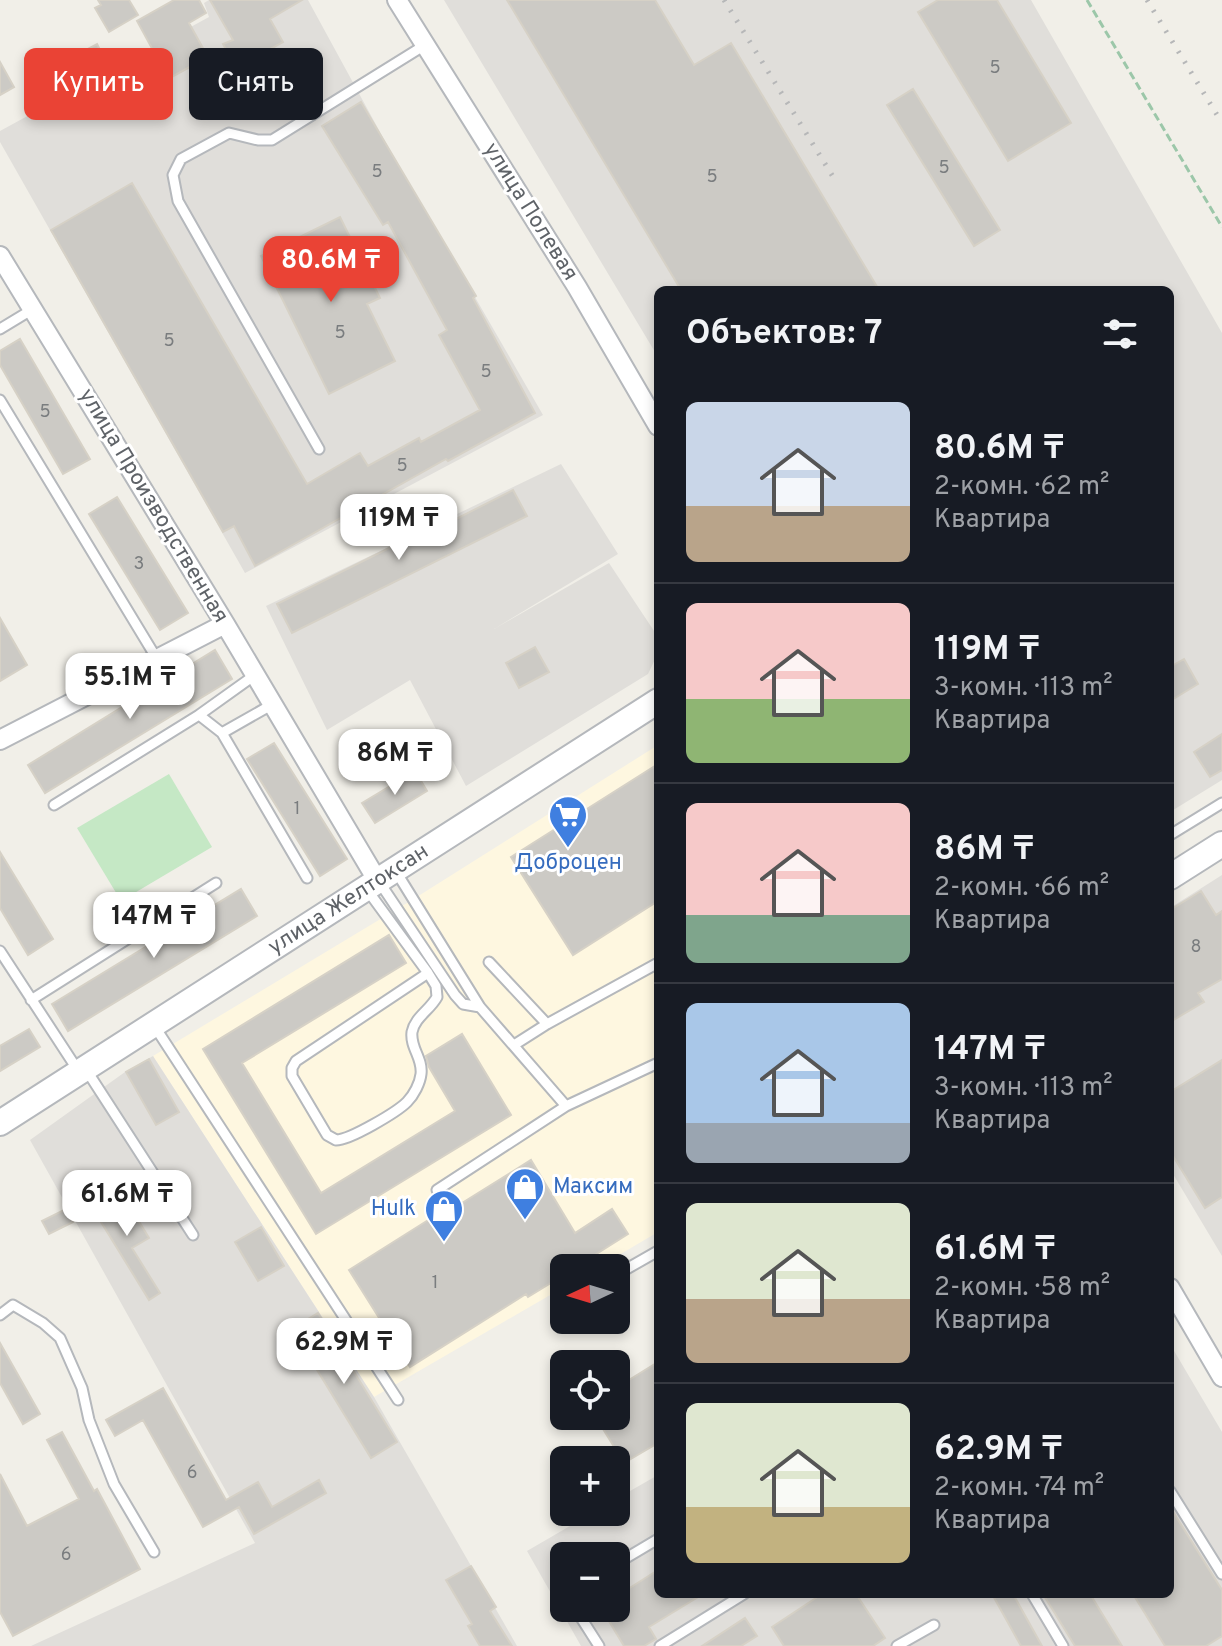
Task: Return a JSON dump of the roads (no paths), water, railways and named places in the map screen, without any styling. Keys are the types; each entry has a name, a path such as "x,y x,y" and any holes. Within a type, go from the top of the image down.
{"street":[{"name":"улица Полевая","path":"397,0 577,287 654,419"},
{"name":"улица Производственная","path":"0,256 379,879"},
{"path":"0,740 225,624"},
{"name":"улица Желтоксан","path":"0,1123 654,704"},
{"path":"1174,874 1222,844"},
{"path":"1174,1295 1222,1377"}],"lane":[{"path":"319,449 178,201 173,175 181,159 229,133 272,140 425,45"},
{"path":"0,329 33,309"},
{"path":"0,400 157,659"},
{"path":"54,805 199,715 255,675"},
{"path":"222,733 273,704"},
{"path":"199,715 222,733 307,878"},
{"path":"1174,833 1222,803"},
{"path":"379,879 436,986 437,997 412,1031 413,1048 421,1062 419,1084 408,1101 344,1140 327,1135 292,1076 296,1061 428,973"},
{"path":"379,879 480,1007 566,1106"},
{"path":"379,879 455,995 463,1004 480,1007"},
{"path":"31,1000 216,883"},
{"path":"0,951 193,1235"},
{"path":"489,962 547,1024"},
{"path":"514,1045 654,965"},
{"path":"154,1024 398,1400"},
{"path":"437,1190 566,1106 654,1065"},
{"path":"630,1267 654,1253"},
{"path":"0,1315 13,1305 43,1323 60,1338 82,1388 89,1420 114,1484 154,1552"},
{"path":"1174,1497 1222,1574"},
{"path":"630,1556 654,1541"},
{"path":"660,1646 738,1598"},
{"path":"1034,1598 1063,1646"},
{"path":"584,1622 599,1646"},
{"path":"897,1646 934,1625"}],"railway":[{"path":"724,0 835,180"},
{"path":"1147,0 1222,123"}],"place":[{"name":"Доброцен","path":"568,849"},
{"name":"Максим","path":"525,1221"},
{"name":"Hulk","path":"444,1243"}]}
